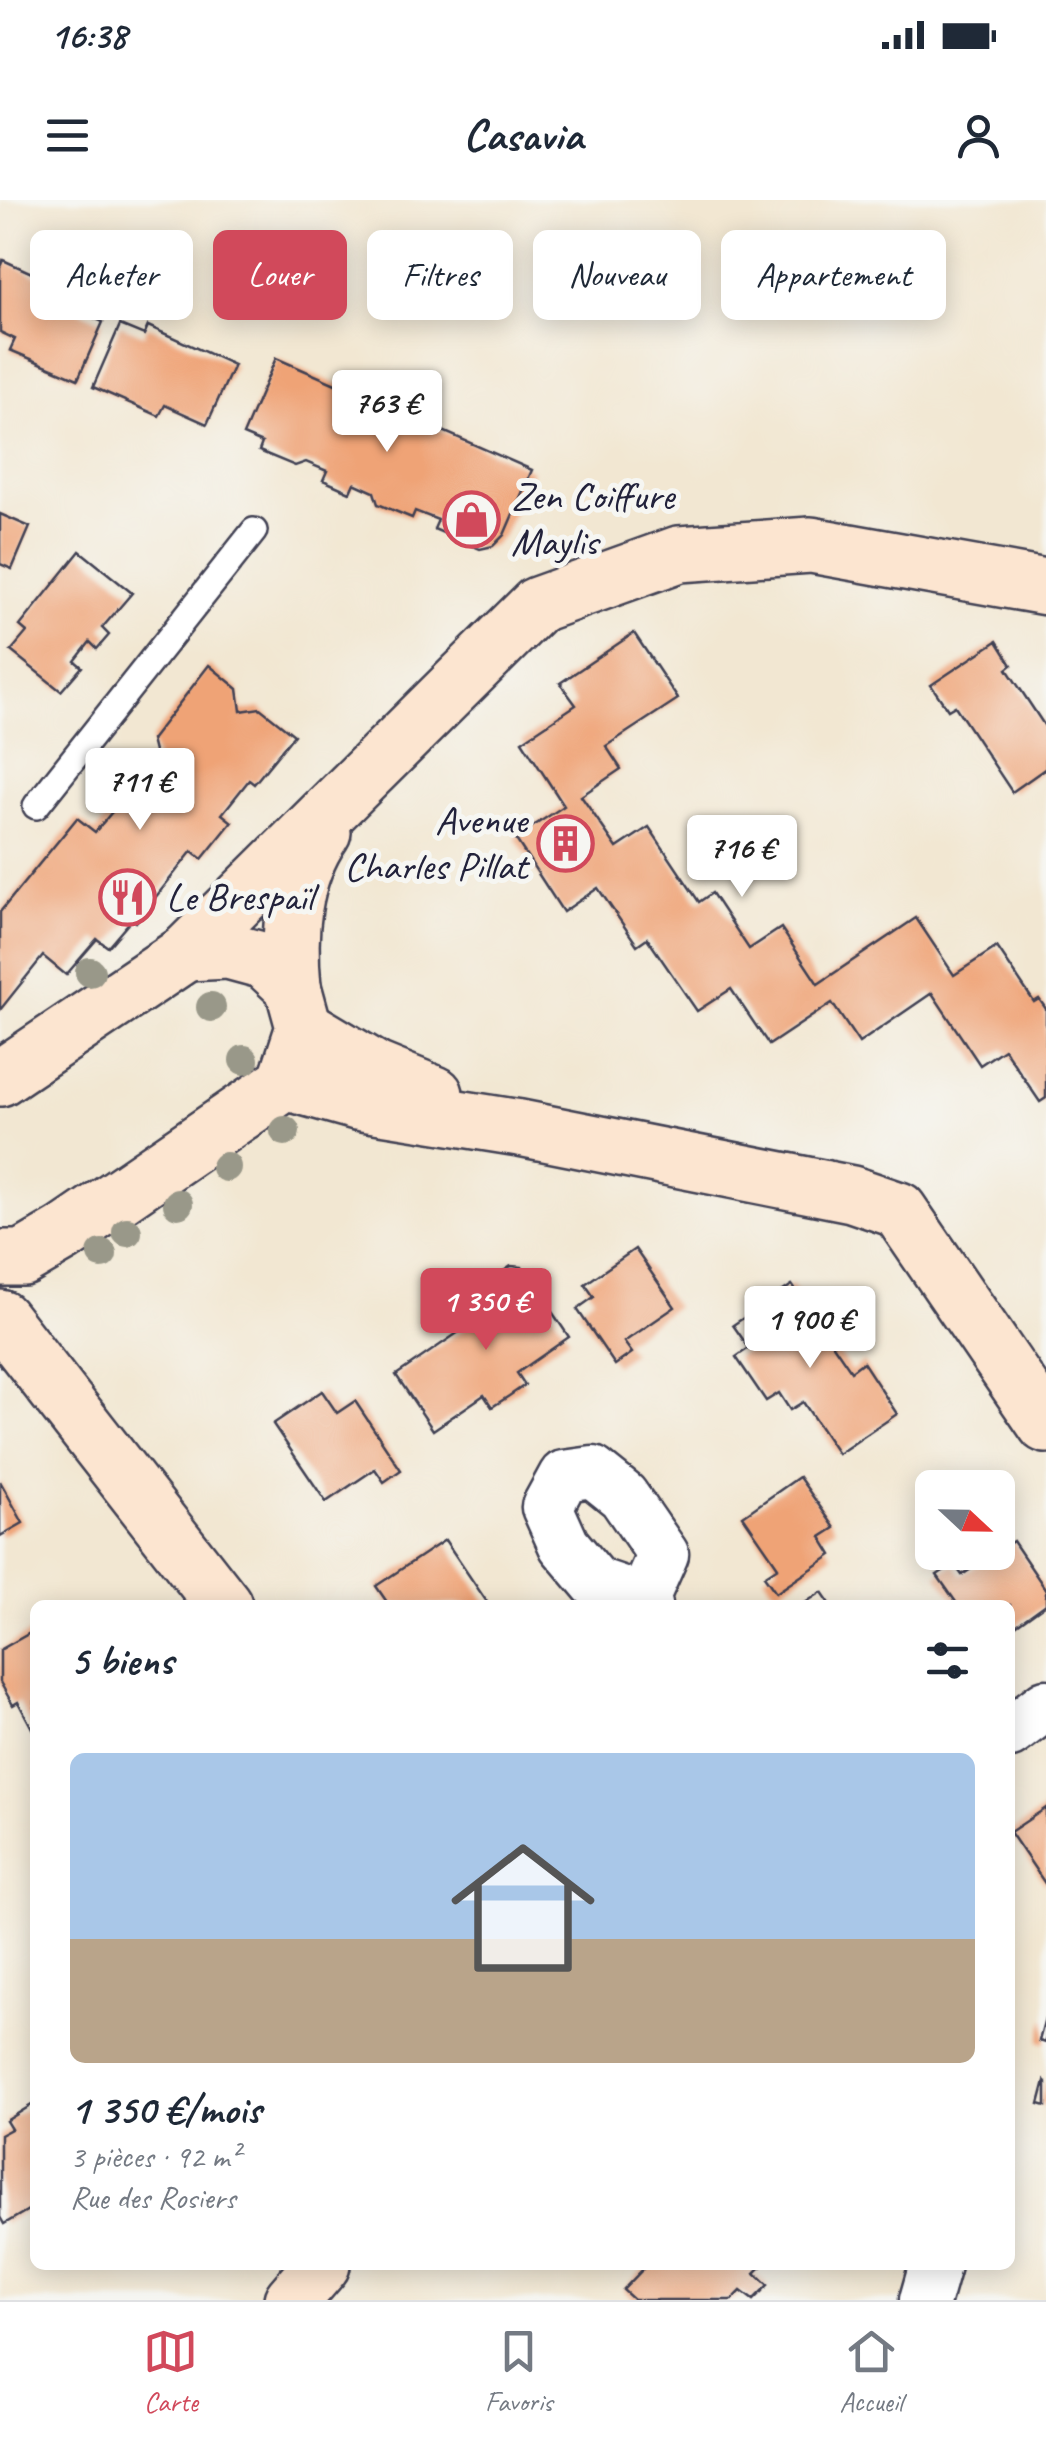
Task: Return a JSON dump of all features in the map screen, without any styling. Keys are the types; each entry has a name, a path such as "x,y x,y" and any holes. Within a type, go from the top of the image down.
{"street":[{"path":"0,1078 186,953 537,605 679,554 811,545 1046,587"},
{"path":"220,1600 1,1319 12,1258 79,1224 286,1082 299,1007 288,942 294,899 317,840 356,784"},
{"path":"186,953 228,951 265,961 299,1007 376,1070 520,1128"},
{"path":"286,1082 357,1102 520,1128 852,1194 899,1210 1046,1424"},
{"path":"1015,1728 1046,1705"},
{"path":"292,2300 318,2270"},
{"path":"925,2300 934,2270"}],"lane":[{"path":"36,806 254,531"}],"building":[{"path":"3,260 30,272 30,320 103,322 78,379 10,350 15,339 0,332"},
{"path":"120,325 144,335 148,326 234,365 207,424 165,405 159,416 93,387"},
{"path":"276,358 532,470 504,535 493,546 480,549 434,529 438,520 415,511 412,518 378,504 374,492 354,483 350,492 323,480 327,471 306,462 295,466 259,451 262,443 243,435"},
{"path":"0,514 30,527 12,569 0,564"},
{"path":"80,551 132,593 102,628 109,635 97,649 90,642 75,661 82,667 61,691 11,651 27,632 20,626"},
{"name":"Avenue Charles Pillat","path":"634,633 678,699 606,746 621,769 581,796 617,848 649,827 699,902 712,893 749,949 781,928 818,984 916,918 954,975 997,947 1034,1002 1039,999 1046,1009 1046,1098 1040,1102 1004,1049 980,1065 932,993 859,1043 832,1003 769,1045 731,989 697,1011 647,938 637,945 598,888 563,912 515,838 564,806 522,741 576,705 560,683"},
{"path":"997,641 1012,665 1007,669 1046,728 1046,768 1012,792 955,706 948,710 931,685"},
{"path":"209,665 238,689 241,711 260,708 294,735 254,784 249,780 222,814 232,822 202,859 192,851 136,922 132,919 108,947 97,939 66,975 43,956 0,1010 0,912 77,818 95,832 156,760 151,740"},
{"path":"635,1249 675,1307 624,1342 632,1353 615,1365 577,1309 594,1297 585,1284"},
{"path":"511,1266 522,1267 569,1337 517,1373 525,1385 509,1396 492,1407 484,1395 433,1430 396,1375 503,1302 489,1281"},
{"path":"792,1285 851,1371 863,1362 897,1414 838,1454 803,1402 790,1410 779,1393 766,1401 736,1357 749,1348 733,1325"},
{"path":"322,1391 337,1413 355,1401 401,1470 384,1482 375,1469 326,1502 273,1424"},
{"path":"799,1477 835,1528 821,1537 832,1555 776,1593 764,1576 778,1567 743,1516"},
{"path":"0,1481 23,1523 0,1536"},
{"path":"445,1540 486,1600 386,1600 376,1586"},
{"path":"1015,1544 1046,1590 1046,1604 1015,1626 1015,1600 954,1600 937,1575 945,1570 958,1570 962,1575 970,1570 1015,1570"},
{"path":"822,1592 828,1600 810,1600"},
{"path":"30,1633 30,1725 18,1702 13,1705 0,1682 0,1650"},
{"path":"1046,1808 1046,1885 1015,1839 1015,1829"},
{"path":"1046,2019 1046,2043 1039,2041"},
{"path":"1046,2082 1046,2106 1039,2104"},
{"path":"30,2106 30,2209 4,2224 0,2217 0,2135 11,2129 6,2121"},
{"path":"642,2270 758,2270 755,2273 768,2285 753,2300 741,2291 732,2300 634,2300 623,2290"}],"place":[{"name":"Zen Coiffure Maylis","path":"472,519"},
{"name":"Avenue Charles Pillat","path":"566,843"},
{"name":"Le Brespaïl","path":"127,897"}]}
